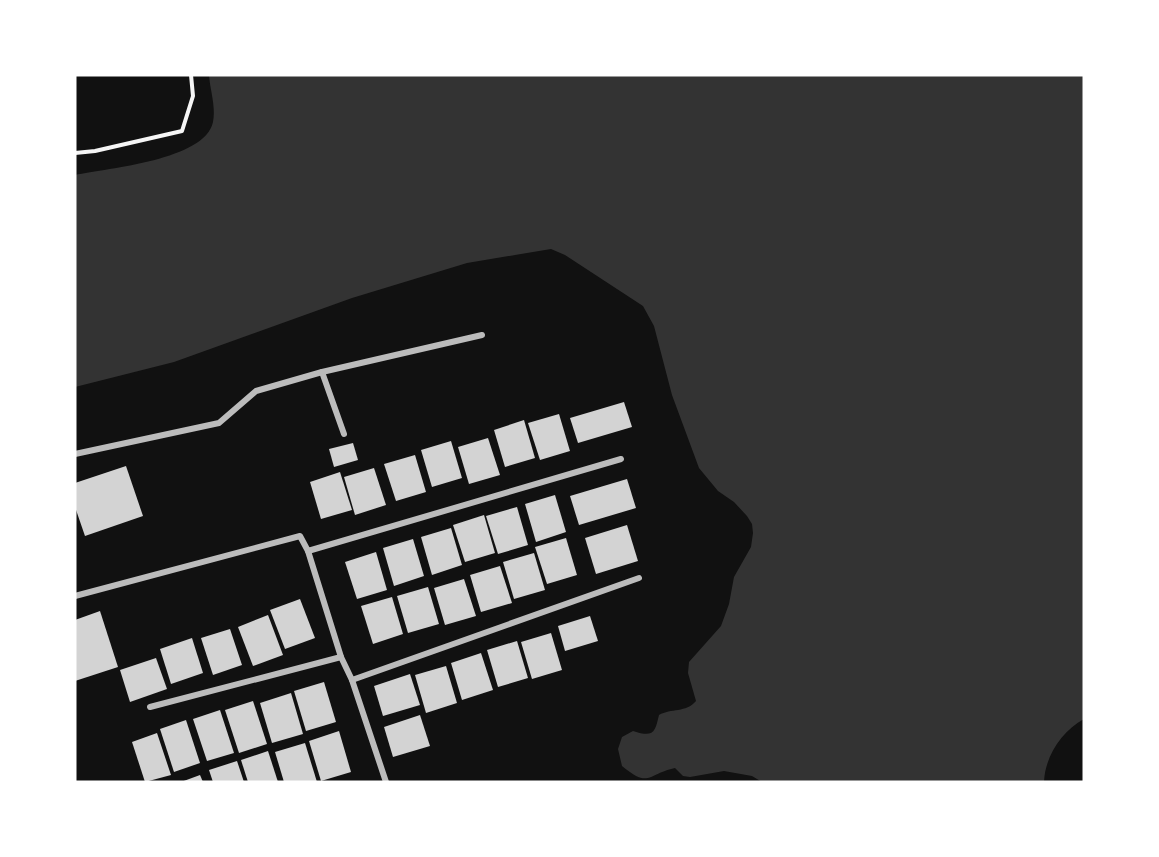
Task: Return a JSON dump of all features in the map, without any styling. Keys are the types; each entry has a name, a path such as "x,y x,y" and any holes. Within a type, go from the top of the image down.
{"street":[{"path":"75,454 219,423 256,391 322,372 482,335"},
{"path":"322,372 344,434"},
{"path":"308,551 621,459"},
{"path":"75,596 300,536 308,551 341,657 352,680 386,782"},
{"path":"352,680 639,578"},
{"path":"150,707 341,657"}],"path":[{"path":"75,153 95,151 182,131 193,96 191,75"}],"shaded area":[{"path":"209,75 1084,75 1084,719 1069,730 1056,745 1045,772 1044,782 762,782 752,776 724,771 690,777 683,776 675,768 644,778 638,777 622,766 618,749 622,737 633,731 645,734 652,732 659,715 683,709 696,701 688,673 689,662 721,626 729,604 734,577 751,547 752,524 734,502 718,491 699,468 672,395 654,326 643,306 565,255 551,249 467,263 352,298 174,362 75,387 75,175 154,160 175,154 193,145 206,135 213,122"}],"building":[{"path":"624,402 632,427 578,443 570,418"},
{"path":"559,414 570,451 540,460 528,423"},
{"path":"524,420 535,458 505,467 494,430"},
{"path":"488,438 500,475 469,484 458,447"},
{"path":"451,441 462,478 432,487 421,450"},
{"path":"353,443 358,460 334,467 329,449"},
{"path":"415,455 426,492 396,501 384,464"},
{"path":"126,466 143,516 85,536 75,507 75,483"},
{"path":"374,468 386,505 355,515 344,477"},
{"path":"340,472 352,510 321,519 310,482"},
{"path":"627,479 636,508 579,525 570,496"},
{"path":"555,495 566,532 536,542 525,504"},
{"path":"517,507 528,545 498,554 486,516"},
{"path":"484,515 495,553 465,562 453,525"},
{"path":"627,525 638,561 596,574 585,538"},
{"path":"451,528 462,565 432,575 421,537"},
{"path":"566,538 577,575 547,584 535,547"},
{"path":"413,539 424,576 394,586 383,548"},
{"path":"376,552 387,590 357,599 345,562"},
{"path":"534,553 545,590 514,599 503,562"},
{"path":"500,566 512,603 481,612 470,575"},
{"path":"464,579 476,616 445,625 434,588"},
{"path":"428,587 439,624 408,633 397,596"},
{"path":"392,597 403,634 373,644 361,606"},
{"path":"300,599 315,638 285,649 270,610"},
{"path":"100,611 118,667 75,681 75,620"},
{"path":"268,615 283,655 253,666 238,627"},
{"path":"590,616 598,641 565,651 558,626"},
{"path":"230,629 242,665 213,675 201,638"},
{"path":"551,633 562,670 532,679 521,642"},
{"path":"192,638 203,673 171,684 160,649"},
{"path":"517,641 528,678 498,687 487,650"},
{"path":"481,653 493,690 462,700 451,663"},
{"path":"156,658 167,689 130,702 120,670"},
{"path":"446,666 457,703 426,713 415,675"},
{"path":"410,674 420,705 383,716 374,686"},
{"path":"324,682 336,722 306,731 294,691"},
{"path":"291,693 303,734 272,743 260,703"},
{"path":"253,701 267,744 239,753 225,710"},
{"path":"220,710 234,753 207,761 193,719"},
{"path":"420,715 430,746 393,757 384,727"},
{"path":"186,720 200,763 174,772 160,729"},
{"path":"339,731 351,772 321,781 309,741"},
{"path":"157,733 171,775 145,782 132,742"},
{"path":"305,743 317,782 284,782 275,752"},
{"path":"268,751 278,782 248,782 241,760"},
{"path":"237,761 244,782 213,782 209,770"},
{"path":"200,775 203,782 181,782"}]}
